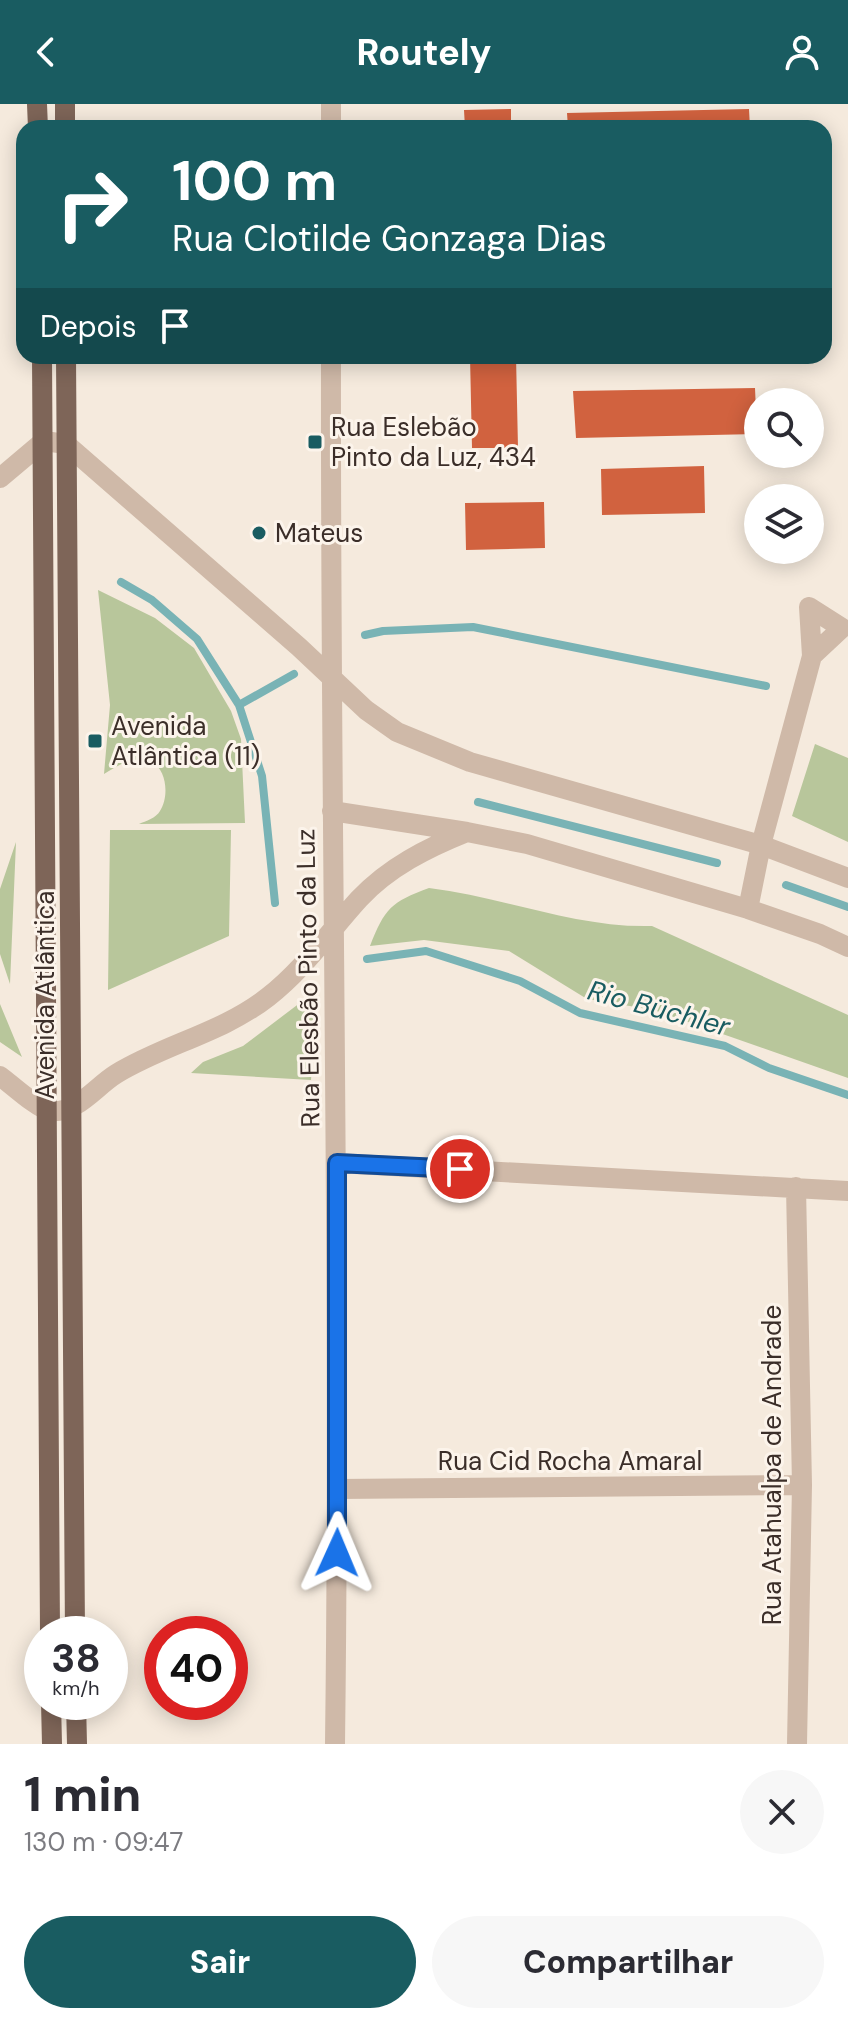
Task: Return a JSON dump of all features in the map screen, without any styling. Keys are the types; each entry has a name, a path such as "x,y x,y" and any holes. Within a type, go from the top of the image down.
{"main road":[{"name":"Avenida Atlântica","path":"42,364 50,1616"},
{"name":"Avenida Atlântica","path":"66,364 75,1616"},
{"path":"47,1452 73,1452"},
{"path":"51,1720 52,1744"},
{"path":"76,1720 77,1744"}],"street":[{"name":"Rua Elesbão Pinto da Luz","path":"331,364 338,1489 335,1744"},
{"path":"0,478 44,441 66,444 366,710 397,732 470,762 761,845 848,878"},
{"path":"748,909 761,845 812,656 809,607 842,628 812,656"},
{"path":"332,811 467,832 569,855 748,909 848,947"},
{"path":"0,1076 47,1111 71,1109 116,1074 241,1016 299,970 360,898 392,870 428,848 467,832"},
{"path":"337,1163 848,1191"},
{"name":"Rua Atahualpa de Andrade","path":"796,1187 802,1485 797,1744"},
{"name":"Rua Cid Rocha Amaral","path":"338,1489 802,1485"}],"green space":[{"path":"98,590 155,618 194,648 231,711 241,739 245,823 139,824 156,816 163,805 164,781 158,767 152,762 134,760 104,774 110,705"},
{"path":"815,744 848,758 848,842 792,816"},
{"path":"110,830 231,830 229,936 108,990"},
{"path":"16,842 10,984 0,954 0,889"},
{"path":"429,888 596,922 652,926 848,1015 848,1078 654,1010 587,999 509,951 424,940 370,946 391,908"},
{"path":"317,990 311,1080 191,1073 203,1062 243,1046"},
{"path":"0,1004 22,1057 0,1042"}],"building":[{"path":"511,109 511,120 465,120 464,110"},
{"path":"749,109 750,120 567,120 567,113"},
{"path":"470,364 516,364 518,448 472,448"},
{"path":"744,388 744,434 576,438 573,391"},
{"path":"704,466 705,513 602,515 601,469"},
{"path":"544,502 545,548 466,550 465,503"}],"waterway":[{"name":"Rio Büchler","path":"121,582 152,600 197,639 239,705 262,776 275,903"},
{"path":"365,635 383,631 473,627 766,686"},
{"path":"239,705 294,674"},
{"path":"478,802 717,863"},
{"path":"786,885 848,907"},
{"name":"Rio Büchler","path":"367,959 426,951 520,981 580,1013 725,1046 769,1068 848,1095"}],"place":[{"name":"Rua Eslebão Pinto da Luz, 434","path":"315,442"},
{"name":"Mateus","path":"259,533"},
{"name":"Avenida Atlântica (11)","path":"95,741"}],"route":[{"path":"337,1553 337,1163 460,1169"}]}
